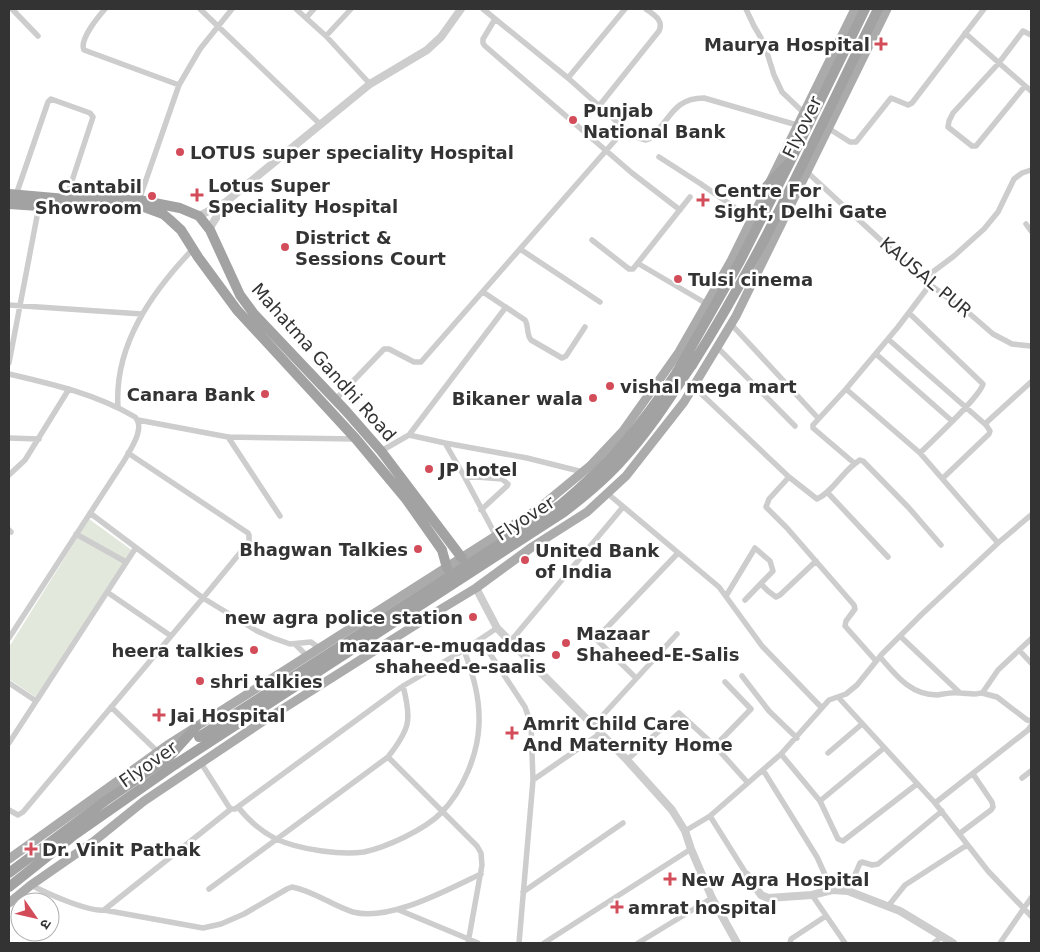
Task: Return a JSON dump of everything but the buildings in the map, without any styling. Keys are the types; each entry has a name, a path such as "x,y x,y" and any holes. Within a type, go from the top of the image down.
{"highway":[{"name":"Flyover","path":"173,760 197,732 559,506 624,445 653,408 677,372 740,261 865,9"},
{"name":"Flyover","path":"9,886 173,760 564,512 596,486 623,460 652,424 692,365 728,306 768,234 878,9"},
{"path":"768,186 790,162"},
{"path":"12,194 66,199 139,200 196,214"},
{"name":"Mahatma Gandhi Road","path":"9,204 144,207 163,214 181,230 237,310 356,439 423,522 442,550 447,568"},
{"path":"181,230 184,219 196,214"},
{"name":"Mahatma Gandhi Road","path":"196,214 209,229 240,295 254,314 381,451 462,558"},
{"path":"203,264 220,254"},
{"path":"9,873 105,801 173,760"}],"main road":[{"path":"9,859 158,752 197,732 306,656 538,509 584,472 623,431 679,352 731,261 855,9"},
{"path":"9,904 31,885 93,842 144,801 262,722 476,588 587,512 626,476 684,402 718,348 887,9"},
{"path":"485,543 500,570"},
{"path":"428,580 445,606"}],"street":[{"path":"12,9 38,36"},
{"path":"105,9 84,38 82,45 84,50 179,85"},
{"path":"200,9 320,124"},
{"path":"139,200 179,85 200,49 232,9"},
{"path":"296,9 326,36 370,84"},
{"path":"306,18 314,9"},
{"path":"326,36 351,9"},
{"path":"196,214 226,202 370,84 427,50 441,37 461,9"},
{"path":"483,9 568,78 625,129 639,138 649,139 678,106 686,100 698,98 704,98 797,125"},
{"path":"568,78 625,9"},
{"path":"599,106 659,31 660,21 646,9"},
{"path":"746,9 764,42 774,75 782,92 804,112"},
{"path":"828,128 850,142 856,142 891,98 908,105 912,103 984,9"},
{"path":"495,19 483,39 483,44 606,150 680,210"},
{"path":"1025,86 976,146 972,146 949,129 948,124 953,113 998,64 1024,31 1031,35"},
{"path":"965,33 998,64 1031,91"},
{"path":"12,194 48,102 51,99 90,113 93,117 66,199"},
{"path":"335,400 384,349 389,349 414,362 421,362 625,129"},
{"path":"659,157 751,219"},
{"path":"854,463 813,427 818,418 846,389 909,313 926,290 930,276 934,271 974,238 994,218 1014,179 1022,173 1031,170"},
{"name":"KAUSAL PUR","path":"807,172 928,283 1000,338 1018,346 1031,346"},
{"path":"592,240 629,269 633,270 690,197"},
{"path":"209,229 226,202"},
{"path":"9,363 39,206"},
{"path":"1026,224 1031,231"},
{"path":"118,407 116,389 119,374 125,351 142,314 173,270 193,249"},
{"path":"520,249 600,302"},
{"path":"639,264 707,304"},
{"path":"483,292 525,320 528,336 531,340 562,358 566,356 585,327"},
{"path":"9,305 142,314"},
{"path":"381,451 409,436 506,307"},
{"path":"909,313 982,382 981,389 966,407 920,453"},
{"path":"731,324 818,418"},
{"path":"888,339 986,425 990,431 943,478"},
{"path":"718,348 795,426"},
{"path":"876,354 952,421"},
{"path":"9,374 69,389 118,407 138,420 228,437 356,439"},
{"path":"986,425 1031,382"},
{"path":"694,386 789,477 817,499 827,492 854,463 860,460 863,461 909,508 941,545"},
{"path":"9,475 25,460 69,389"},
{"path":"846,389 920,453 998,542"},
{"path":"9,638 128,453 137,434 138,420"},
{"path":"409,436 526,458 584,472"},
{"path":"228,437 280,516"},
{"path":"9,438 39,439"},
{"path":"445,443 496,536"},
{"path":"9,810 18,816 23,812 249,542 249,535 128,453"},
{"path":"464,476 502,479 508,482 507,486 481,510"},
{"path":"789,477 769,499 766,507 854,604 855,609 846,621 845,626 910,689 932,694 982,693 997,697 1031,721"},
{"path":"827,492 888,557"},
{"path":"607,493 714,583 726,596 762,646 822,708"},
{"path":"510,642 623,507"},
{"path":"90,513 204,598 264,634 287,643 311,642 319,648"},
{"path":"685,831 710,816 781,754 829,700 848,693 857,685 900,636 998,542 1031,515"},
{"path":"76,534 126,562"},
{"path":"9,743 135,548"},
{"path":"726,596 755,548 770,562 773,571 744,600"},
{"path":"636,678 596,639 678,553"},
{"path":"761,584 768,592 776,596 780,595 816,561"},
{"path":"476,588 497,628 628,760 672,810 685,831 691,850 712,898 736,943"},
{"path":"107,592 171,636"},
{"path":"104,910 232,809 238,807 403,686 497,628"},
{"path":"593,726 678,634"},
{"path":"900,636 959,692"},
{"path":"982,693 998,670 1031,639"},
{"path":"480,640 529,716 531,724 534,780 519,943"},
{"path":"295,644 306,656"},
{"path":"238,807 259,829 276,840 311,850 343,853 365,852 394,841 427,824 442,812 462,782 475,751 478,736 478,694 476,682 464,650"},
{"path":"1019,650 1031,663"},
{"path":"742,676 769,711 797,738"},
{"path":"715,746 751,709 725,682"},
{"path":"9,683 36,701"},
{"path":"209,890 388,757 407,728 408,705 403,686"},
{"path":"838,697 942,811 994,879 1031,916"},
{"path":"111,707 158,752"},
{"path":"628,760 678,713 715,746 748,783"},
{"path":"828,753 862,724"},
{"path":"935,803 1031,726"},
{"path":"534,780 600,733"},
{"path":"820,801 884,748"},
{"path":"781,754 820,801 838,839 843,841 917,784"},
{"path":"388,757 477,846 482,859 481,874 469,941"},
{"path":"201,763 232,809"},
{"path":"763,770 817,857 832,890"},
{"path":"1022,778 1031,770"},
{"path":"959,834 993,807 992,802 972,774"},
{"path":"848,891 860,863 878,864 942,811"},
{"path":"710,816 761,895 765,897 812,895 832,890 848,891 889,906 953,943"},
{"path":"523,892 623,823"},
{"path":"889,906 905,885 967,845"},
{"path":"544,943 691,850"},
{"path":"31,885 79,905 97,910 203,928 221,924 244,914 292,887 361,914 381,913 399,910 481,874"},
{"path":"812,895 844,943"},
{"path":"638,943 712,898"},
{"path":"1000,943 1031,898"},
{"path":"399,910 469,941 478,943"},
{"path":"790,943 791,939 826,916"},
{"path":"934,943 942,937"}],"shaded area":[{"path":"89,519 133,551 40,700 9,679 9,647"}],"place":[{"name":"Maurya Hospital","path":"881,44"},
{"name":"Punjab National Bank","path":"573,120"},
{"name":"LOTUS super speciality Hospital","path":"180,152"},
{"name":"Lotus Super Speciality Hospital","path":"197,195"},
{"name":"Cantabil Showroom","path":"152,196"},
{"name":"Centre For Sight, Delhi Gate","path":"703,200"},
{"name":"District & Sessions Court","path":"285,247"},
{"name":"Tulsi cinema","path":"678,279"},
{"name":"vishal mega mart","path":"610,386"},
{"name":"Canara Bank","path":"265,394"},
{"name":"Bikaner wala","path":"593,398"},
{"name":"JP hotel","path":"429,469"},
{"name":"Bhagwan Talkies","path":"418,549"},
{"name":"United Bank of India","path":"525,560"},
{"name":"new agra police station","path":"473,617"},
{"name":"Mazaar Shaheed-E-Salis","path":"566,643"},
{"name":"heera talkies","path":"254,650"},
{"name":"mazaar-e-muqaddas shaheed-e-saalis","path":"556,655"},
{"name":"shri talkies","path":"200,681"},
{"name":"Jai Hospital","path":"159,715"},
{"name":"Amrit Child Care And Maternity Home","path":"512,733"},
{"name":"Dr. Vinit Pathak","path":"31,849"},
{"name":"New Agra Hospital","path":"670,879"},
{"name":"amrat hospital","path":"617,907"}]}
